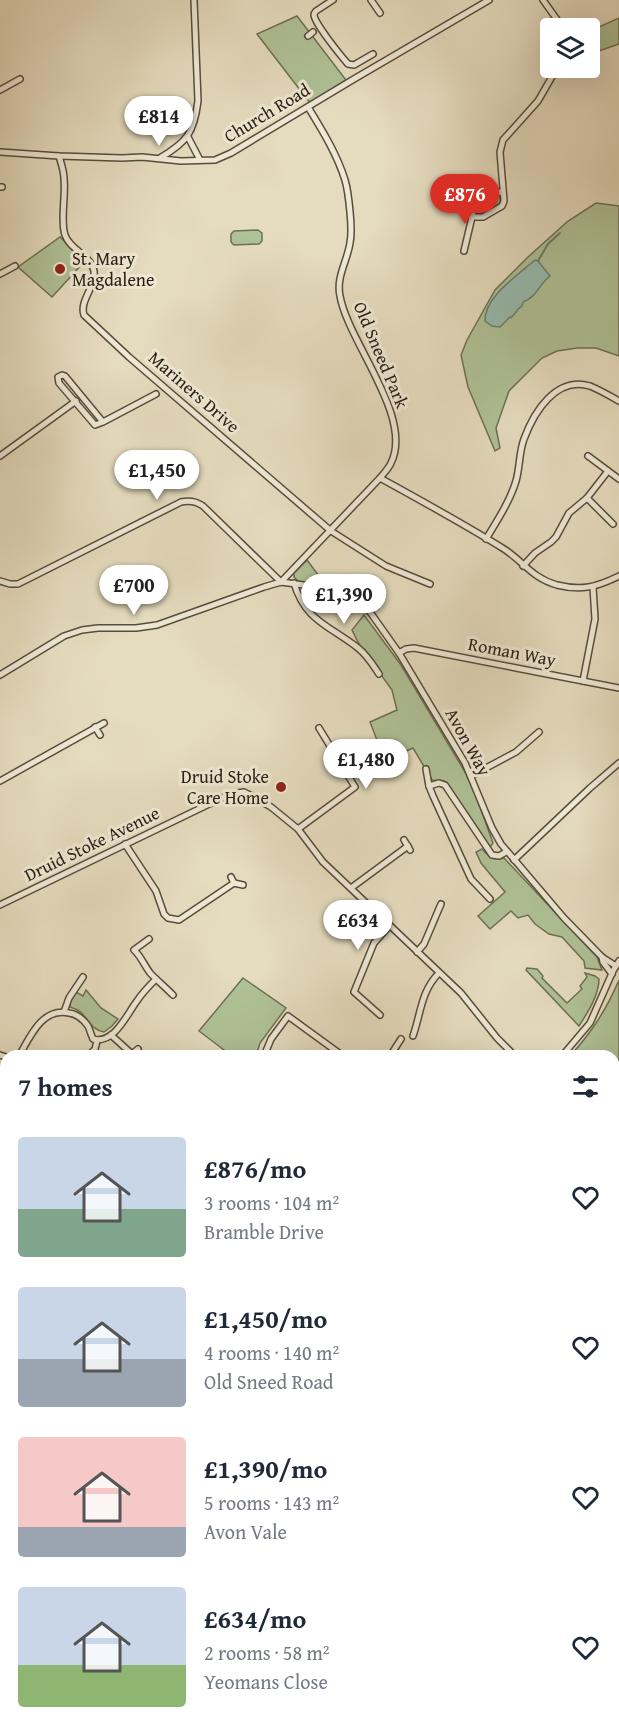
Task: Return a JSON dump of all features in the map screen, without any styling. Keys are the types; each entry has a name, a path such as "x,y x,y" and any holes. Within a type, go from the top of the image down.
{"street":[{"path":"160,158 177,148 189,137 195,119 198,101 194,0"},
{"path":"333,0 316,11 314,17 348,64 354,64 373,54"},
{"path":"371,0 380,13"},
{"name":"Church Road","path":"0,152 160,158 181,161 215,160 231,153 489,0"},
{"path":"543,0 556,18"},
{"path":"363,60 369,70"},
{"path":"472,217 483,217 502,206 504,201 500,152 503,140 538,101 551,78"},
{"path":"0,90 20,79"},
{"name":"Old Sneed Park","path":"281,582 380,478 394,457 395,435 388,405 346,315 340,297 339,279 351,242 346,181 330,145 308,106"},
{"path":"189,137 200,160"},
{"name":"Mariners Drive","path":"59,156 64,177 65,236 89,262 94,271 93,283 82,310 84,315 129,357 331,531 386,566 430,584"},
{"path":"464,251 473,209 481,197 487,192 503,193"},
{"path":"0,274 15,267"},
{"path":"103,422 65,376 58,377 59,383 95,425 103,422 156,394"},
{"path":"486,539 501,516 516,481 524,440 534,419 553,393 565,387 590,386 619,401"},
{"path":"0,456 81,396"},
{"path":"588,456 619,479"},
{"path":"523,566 556,537 569,513 586,498 608,471"},
{"path":"380,478 512,555 540,578 557,585 593,587 619,576"},
{"path":"586,498 613,524"},
{"path":"0,581 18,584 188,500 203,506 281,582"},
{"path":"0,675 64,636 82,630 157,625 281,582"},
{"name":"Avon Way","path":"281,582 347,596 360,603 378,622 399,653 471,776 492,828 506,852 564,918 615,968 619,976"},
{"path":"294,583 312,617 360,649 379,674"},
{"path":"583,681 595,619 593,587"},
{"name":"Roman Way","path":"399,653 414,648 619,688"},
{"path":"0,781 104,723"},
{"path":"95,727 100,735"},
{"path":"298,829 355,787 319,728"},
{"path":"471,776 516,752 539,732"},
{"path":"514,860 619,763"},
{"path":"426,769 429,786 471,879 490,899"},
{"path":"429,786 439,783 445,785 492,855 499,856 506,852"},
{"name":"Druid Stoke Avenue","path":"0,905 230,794 244,792 271,807 298,829 323,862 461,993 508,1050"},
{"path":"351,888 409,848 404,840"},
{"path":"125,844 156,891 164,914 174,920 179,920 234,883 243,885"},
{"path":"231,877 234,883"},
{"path":"417,952 424,944 441,904"},
{"path":"438,913 446,916"},
{"path":"380,1015 354,992 374,943 389,926"},
{"path":"149,939 134,950 156,979 173,995"},
{"path":"567,1050 590,1023 615,968"},
{"path":"413,1036 426,989 439,973"},
{"path":"64,1012 69,998 83,977"},
{"path":"23,1050 39,1023 55,1013 64,1012 77,1015 86,1024 92,1038 97,1041 103,1040 120,1025 156,979"},
{"path":"351,980 358,982"},
{"path":"76,986 82,992"},
{"path":"267,1050 288,1016 335,1050"},
{"path":"407,1027 415,1029"},
{"path":"111,1035 128,1050"},
{"path":"391,1040 400,1042 394,1050"},
{"path":"94,1050 97,1041"}],"green space":[{"path":"297,16 346,80 310,103 257,34"},
{"path":"619,18 619,44 600,51 600,27"},
{"path":"492,196 500,198 501,205 480,215 479,207"},
{"path":"596,203 619,206 619,356 596,348 577,348 557,351 542,358 509,391 496,428 500,448 495,451 468,387 461,355 467,340 495,290 568,221"},
{"path":"258,230 262,233 262,241 259,244 234,245 231,242 231,234 234,231"},
{"path":"60,237 85,261 52,297 18,267"},
{"path":"307,560 328,588 298,581 294,577 294,573"},
{"path":"364,615 401,665 465,772 493,843 491,846 487,848 444,781 432,780 413,748 385,761 370,722 397,710 392,690 359,644 352,630"},
{"path":"482,849 491,857 504,858 597,957 602,970 585,968 584,961 562,937 549,934 535,924 528,915 518,918 511,911 490,929 478,916 505,892 481,863 476,852"},
{"path":"527,968 537,969 543,976 542,978 567,1003 582,989 580,986 587,977 585,973 599,979 595,997 579,1026 526,970"},
{"path":"243,978 286,1008 260,1043 258,1050 224,1050 199,1031"},
{"path":"619,980 619,1050 575,1050 598,1020"},
{"path":"86,990 101,1008 118,1019 104,1032 94,1028 81,1013 70,1007 70,1002 76,992 83,996"}],"water":[{"path":"535,260 550,276 532,297 523,302 511,318 500,327 492,326 485,321 486,312 496,295"}],"waterway":[{"path":"538,261 548,244 560,233"}],"place":[{"name":"St. Mary Magdalene","path":"60,269"},
{"name":"Druid Stoke Care Home","path":"281,787"}]}
